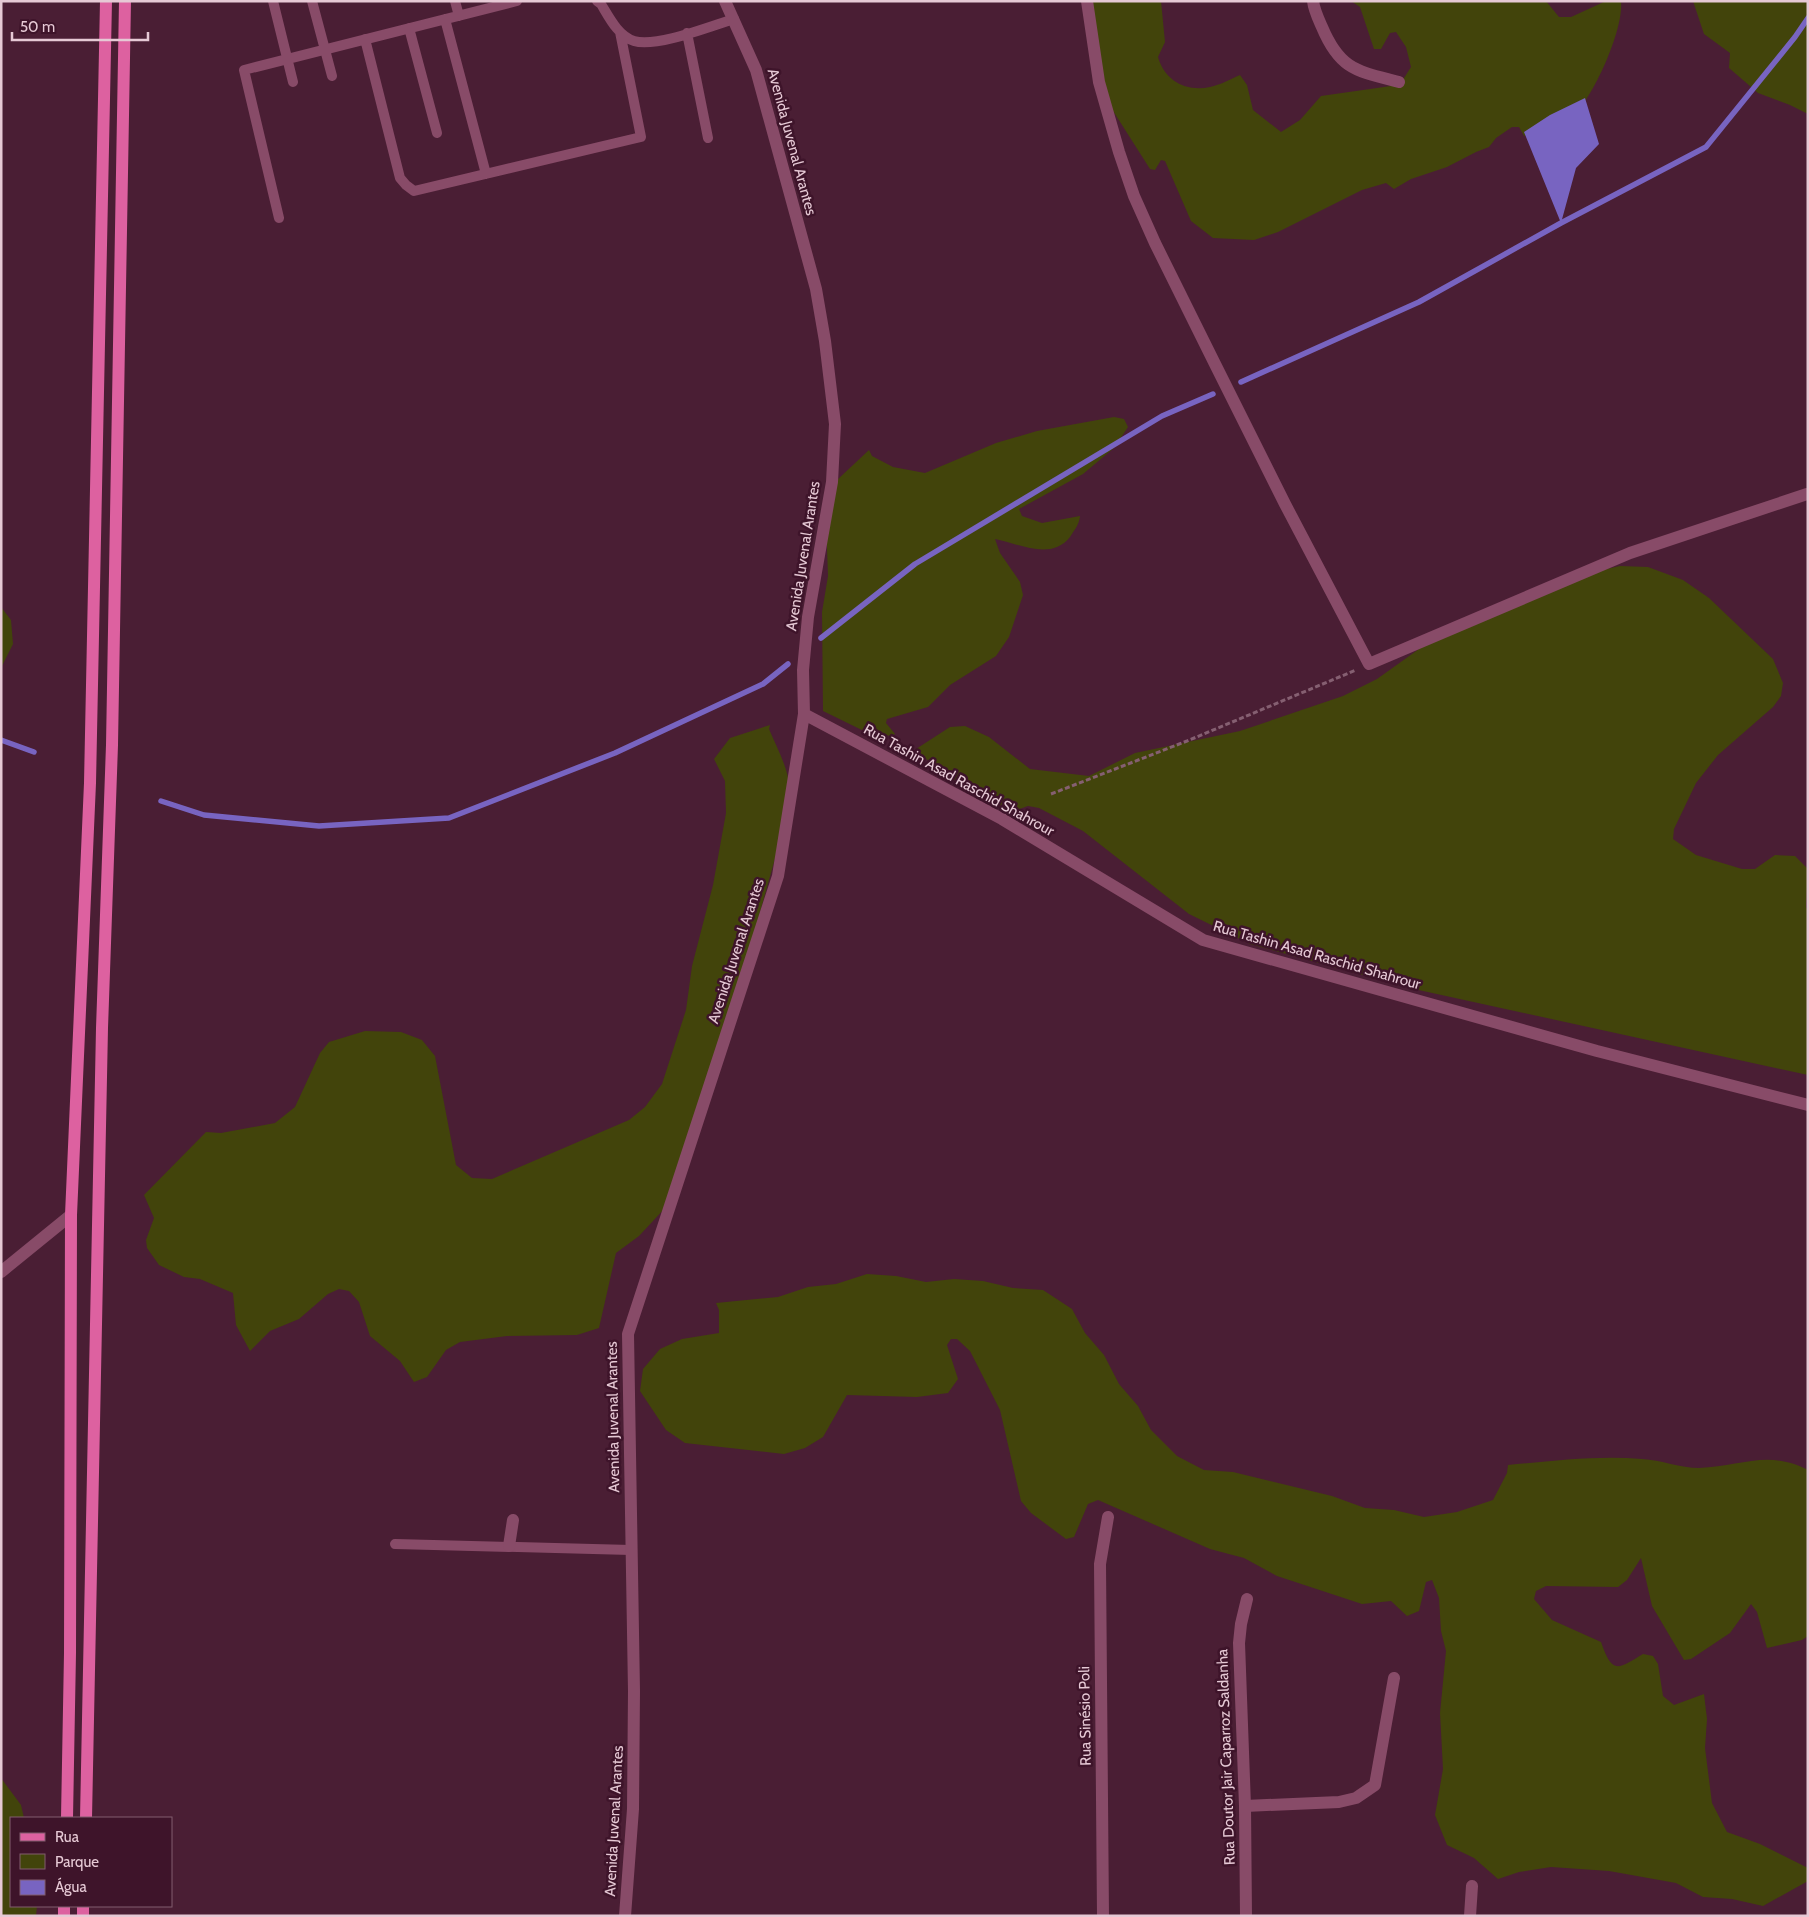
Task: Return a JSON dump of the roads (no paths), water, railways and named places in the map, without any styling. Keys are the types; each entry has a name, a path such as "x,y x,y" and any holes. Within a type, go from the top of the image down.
{"main road":[{"path":"67,1817 70,1653 71,1215 90,783 106,1"},
{"path":"86,1817 102,1058 113,735 125,1"}],"street":[{"name":"Avenida Juvenal Arantes","path":"625,1916 633,1809 634,1691 628,1334 778,876 804,714 802,670 808,618 832,482 835,424 825,341 816,289 756,70 725,1"},
{"path":"1087,1 1099,82 1134,196 1155,243 1246,426 1369,664 1630,553 1807,494"},
{"path":"1313,1 1327,38 1337,56 1359,72 1399,82"},
{"name":"Rua Tashin Asad Raschid Shahrour","path":"804,714 1002,819 1203,940 1597,1051 1808,1105"},
{"path":"1,1272 71,1215"},
{"name":"Rua Sinésio Poli","path":"1103,1916 1100,1564 1108,1517"},
{"path":"509,1546 513,1520"},
{"name":"Rua Doutor Jair Caparroz Saldanha","path":"1246,1599 1240,1624 1239,1643 1245,1806 1246,1916"},
{"path":"1245,1806 1339,1802 1356,1798 1375,1784 1394,1678"},
{"path":"1470,1916 1472,1886"}],"lane":[{"path":"273,1 293,82"},
{"path":"312,1 332,76"},
{"path":"455,1 458,16"},
{"path":"280,218 243,73 247,68 458,16 497,4 517,1"},
{"path":"597,1 620,32 633,41 652,43 734,19"},
{"path":"445,19 486,174"},
{"path":"408,28 437,133"},
{"path":"365,39 400,178 414,191 641,137 620,32"},
{"path":"687,33 708,138"},
{"path":"395,1544 631,1550"}],"water":[{"path":"1585,98 1599,144 1576,168 1561,223 1524,132 1550,115"}],"waterway":[{"path":"1241,382 1419,302 1561,223 1706,147 1795,37 1808,18"},
{"path":"821,638 915,564 1162,416 1213,394"},
{"path":"161,801 204,815 319,826 449,818 615,753 763,684 788,664"},
{"path":"1,740 34,752"}]}
